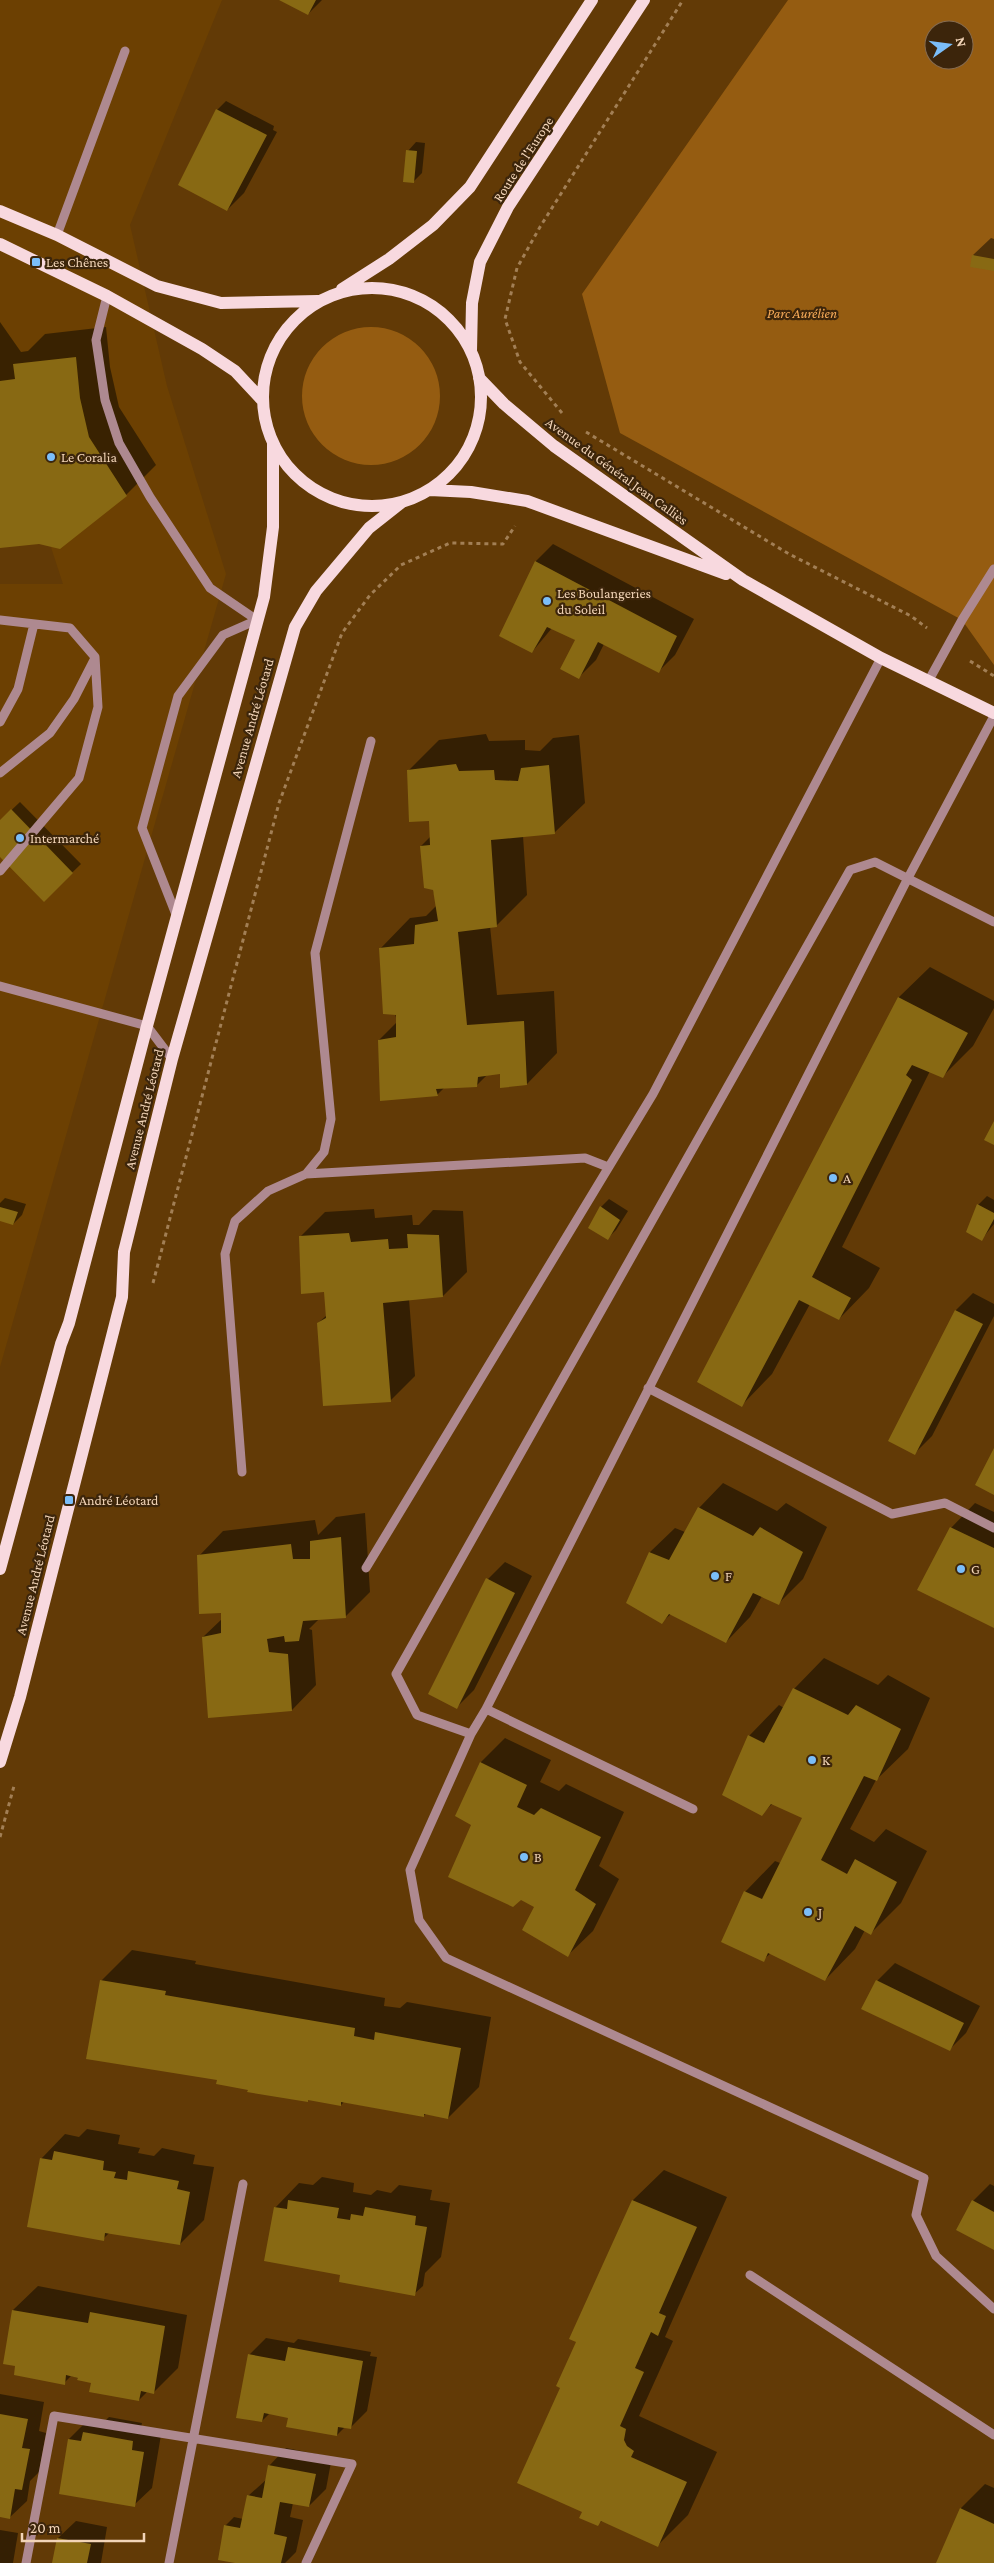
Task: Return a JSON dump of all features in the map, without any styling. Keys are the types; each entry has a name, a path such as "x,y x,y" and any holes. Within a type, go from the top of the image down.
{"main road":[{"name":"Route de l'Europe","path":"339,291 389,258 433,225 470,187 592,0"},
{"name":"Route de l'Europe","path":"471,351 472,303 480,262 508,207 644,0"},
{"path":"0,211 57,235 157,286 221,303 318,301"},
{"path":"0,244 107,296 226,366 262,400"},
{"path":"365,287 391,288 416,296 438,310 451,322 471,351 479,378 481,404 476,430 469,445 450,474 430,490 402,502 371,507 342,502 313,490 290,470 273,444 265,422 262,400 265,370 276,343 294,319 318,301 339,291 365,287"},
{"name":"Avenue du Général Jean Calliès","path":"479,378 504,404 554,446 743,580 881,658 929,680 994,714"},
{"name":"Avenue André Léotard","path":"0,1569 61,1344 69,1323 147,1026 264,597 273,527 273,444"},
{"name":"Avenue du Général Jean Calliès","path":"430,490 470,492 527,501 743,580"},
{"name":"Avenue André Léotard","path":"0,1762 20,1697 122,1297 124,1252 172,1060 295,627 316,591 369,528 402,502"}],"street":[{"path":"57,235 125,51"},
{"path":"107,296 96,340 105,400 119,443 150,497 210,588 257,620"},
{"path":"929,680 962,620 994,569"},
{"path":"0,620 70,628 95,657 98,707 79,778 0,871"},
{"path":"177,917 142,828 178,696 223,635 257,620"},
{"path":"0,722 18,689 34,624"},
{"path":"0,773 50,733 74,699 95,657"},
{"path":"366,1568 653,1094 881,658"},
{"path":"994,714 908,878 486,1709 471,1734 410,1870 419,1920 446,1958 924,2178 916,2214 936,2256 994,2310"},
{"path":"306,1174 324,1152 331,1119 315,953 371,742"},
{"path":"471,1734 417,1715 396,1674 850,870 875,862 994,922"},
{"path":"0,986 147,1026 172,1060"},
{"path":"242,1472 225,1254 235,1221 268,1190 306,1174 585,1158 608,1167"},
{"path":"648,1388 892,1514 945,1503 994,1528"},
{"path":"486,1709 693,1809"},
{"path":"169,2563 243,2184"},
{"path":"750,2275 994,2435"},
{"path":"26,2563 54,2416 194,2437 352,2464 306,2563"}],"path":[{"path":"568,421 520,362 505,319 517,268 540,227 683,0"},
{"path":"584,430 789,554 911,616"},
{"path":"297,752 342,633 370,595 401,565 450,543 503,544 516,525"},
{"path":"978,668 994,676"}],"shaded area":[{"path":"0,0 222,0 130,225 167,386 226,574 0,1367 0,584 63,584 0,391"}],"green space":[{"name":"Parc Aurélien","path":"788,0 994,0 994,665 962,620 620,433 582,294"},
{"path":"371,327 385,328 397,332 409,338 420,347 429,358 435,370 439,382 439,410 435,422 429,434 420,445 409,454 397,460 385,464 371,465 357,464 345,460 333,454 322,445 313,434 307,422 303,410 302,396 303,382 307,370 313,358 322,347 333,338 345,332 357,328"}],"building":[{"path":"279,0 316,0 308,15"},
{"path":"216,109 267,135 227,211 178,185"},
{"path":"406,150 417,151 414,183 403,182"},
{"path":"972,255 994,259 994,271 970,267"},
{"name":"Le Coralia","path":"76,357 80,398 89,437 127,496 60,549 39,544 0,548 0,381 15,379 13,364"},
{"path":"535,561 677,636 659,673 598,642 579,679 560,669 575,640 547,627 532,653 499,636"},
{"path":"456,764 459,771 494,770 495,780 518,781 521,768 549,765 555,834 491,840 497,927 458,932 467,1025 524,1021 527,1085 500,1088 500,1074 478,1077 477,1087 436,1089 438,1096 380,1101 378,1040 396,1037 396,1015 383,1014 379,948 414,944 415,925 438,921 433,890 424,888 420,846 430,845 429,821 409,822 407,770"},
{"name":"Intermarché","path":"11,809 73,873 44,902 0,857 0,820"},
{"name":"A","path":"898,997 968,1033 943,1078 912,1065 906,1075 912,1080 812,1277 851,1298 839,1320 799,1300 742,1407 697,1382"},
{"path":"994,1121 994,1145 984,1140"},
{"path":"977,1204 994,1213 994,1219 982,1241 966,1232"},
{"path":"600,1206 620,1220 608,1240 588,1228"},
{"path":"0,1207 18,1212 13,1225 0,1221"},
{"path":"349,1233 351,1242 388,1239 389,1249 408,1248 407,1234 439,1235 443,1297 383,1303 391,1402 323,1406 317,1323 326,1318 324,1292 301,1294 299,1236"},
{"path":"955,1310 983,1324 915,1455 888,1441"},
{"path":"994,1448 994,1495 975,1485"},
{"name":"F","path":"698,1507 753,1536 760,1527 803,1552 779,1605 753,1593 726,1643 669,1614 662,1624 626,1603 649,1552 669,1560"},
{"name":"G","path":"950,1527 994,1548 994,1628 917,1590"},
{"path":"341,1537 346,1618 303,1621 299,1641 285,1642 284,1636 267,1639 269,1652 288,1654 292,1711 208,1718 202,1637 221,1633 221,1613 199,1614 197,1555 291,1544 293,1559 310,1559 310,1541"},
{"path":"486,1578 515,1593 457,1709 428,1694"},
{"path":"793,1688 848,1715 856,1705 901,1729 877,1781 864,1776 821,1860 847,1874 855,1859 897,1882 871,1935 855,1926 825,1981 768,1953 764,1962 721,1942 744,1891 762,1899 802,1818 771,1804 762,1816 722,1795 748,1735 764,1743"},
{"name":"B","path":"480,1762 527,1785 517,1807 534,1815 541,1808 601,1837 575,1890 596,1904 568,1957 522,1930 534,1907 521,1900 513,1907 448,1877 471,1825 455,1816"},
{"path":"100,1980 166,1991 165,1995 355,2028 354,2036 374,2040 375,2032 461,2048 448,2119 424,2114 424,2117 341,2102 341,2106 247,2092 248,2090 216,2084 217,2080 86,2059"},
{"path":"876,1980 964,2023 950,2051 861,2009"},
{"path":"54,2151 104,2161 103,2170 116,2172 114,2178 127,2180 128,2171 179,2181 177,2189 190,2192 180,2245 105,2233 104,2241 27,2227 40,2158 52,2160"},
{"path":"288,2200 339,2208 337,2218 350,2220 351,2214 363,2216 365,2207 416,2216 415,2225 427,2227 415,2296 339,2282 340,2275 264,2261 274,2207 287,2209"},
{"path":"632,2200 697,2227 659,2313 666,2316 658,2336 651,2332 635,2368 644,2372 620,2426 626,2429 624,2440 627,2446 634,2451 631,2457 687,2482 658,2547 601,2521 598,2526 579,2518 582,2512 517,2483 560,2388 556,2386 576,2342 569,2339"},
{"path":"972,2200 994,2212 994,2250 956,2230"},
{"path":"12,2310 88,2323 90,2312 165,2326 154,2394 141,2391 139,2401 89,2392 91,2383 66,2375 65,2385 14,2375 15,2366 3,2364"},
{"path":"288,2347 363,2361 351,2429 338,2427 337,2436 286,2427 288,2418 264,2413 262,2422 236,2418 248,2354 285,2361"},
{"path":"0,2414 28,2419 22,2448 30,2449 22,2490 15,2489 10,2519 0,2517"},
{"path":"83,2432 133,2441 132,2450 144,2452 135,2507 59,2494 68,2439 81,2441"},
{"path":"268,2465 316,2474 309,2507 280,2502 274,2534 287,2537 281,2563 235,2563 218,2560 224,2525 240,2528 247,2495 262,2498"},
{"path":"960,2508 994,2524 994,2563 936,2563"},
{"path":"57,2538 91,2544 87,2563 52,2563"}],"place":[{"name":"Les Chênes","path":"36,262"},
{"name":"Le Coralia","path":"51,457"},
{"name":"Les Boulangeries du Soleil","path":"547,601"},
{"name":"Intermarché","path":"20,838"},
{"name":"A","path":"833,1178"},
{"name":"André Léotard","path":"69,1500"},
{"name":"G","path":"961,1569"},
{"name":"F","path":"715,1576"},
{"name":"K","path":"812,1760"},
{"name":"B","path":"524,1857"},
{"name":"J","path":"808,1912"}]}
